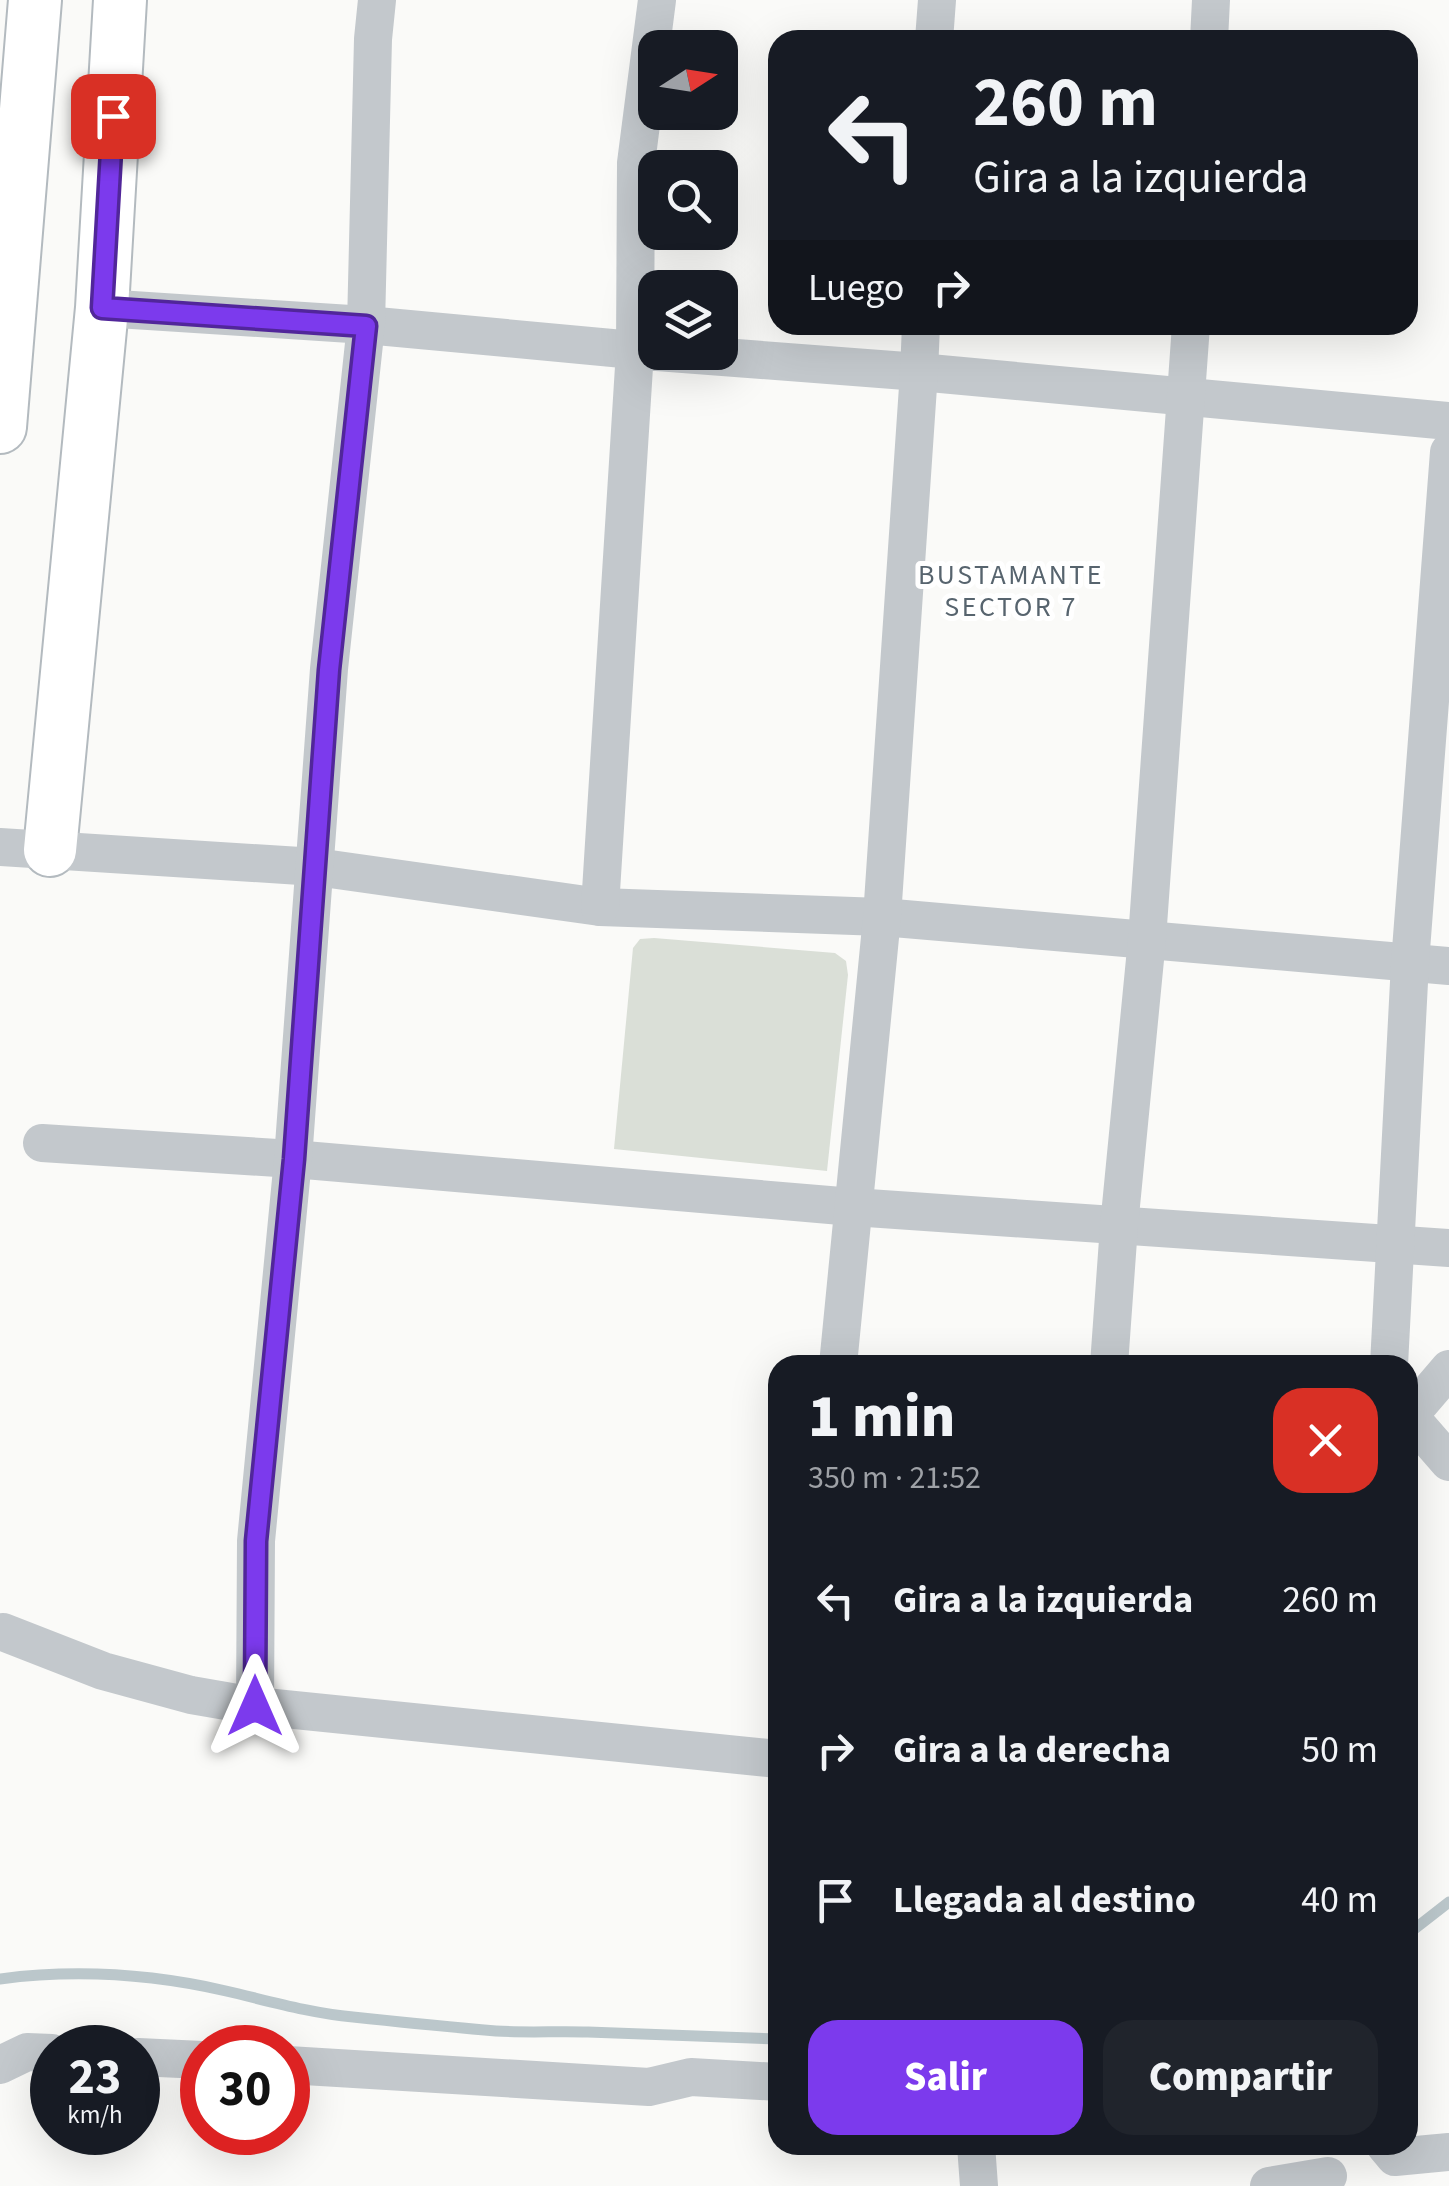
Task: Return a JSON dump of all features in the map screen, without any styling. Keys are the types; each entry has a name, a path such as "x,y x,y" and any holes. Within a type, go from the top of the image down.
{"street":[{"path":"0,427 35,0"},
{"path":"120,0 102,308 25,848 316,867 600,906 882,918 1449,966"},
{"path":"255,1706 256,1541 294,1159 329,670 366,326 377,0"},
{"path":"643,270 636,163 657,0"},
{"path":"935,30 937,0"},
{"path":"1210,30 1211,0"},
{"path":"102,308 366,326 638,351"},
{"path":"839,1355 882,918 920,335"},
{"path":"1109,1355 1147,940 1189,335"},
{"path":"738,359 1449,422"},
{"path":"600,906 647,370"},
{"path":"1389,1355 1410,963 1449,452"},
{"path":"42,1143 1449,1248"},
{"path":"1418,1405 1449,1369"},
{"path":"1418,1428 1449,1462"},
{"path":"3,1632 103,1670 190,1695 255,1706 768,1758"},
{"path":"0,2065 30,2052"},
{"path":"310,2066 649,2086 692,2077 768,2081"},
{"path":"1418,2154 1449,2152"},
{"path":"977,2155 979,2186"},
{"path":"1270,2186 1332,2169"}],"shaded area":[{"path":"640,939 835,953 846,961 848,975 827,1171 614,1149 633,948"}],"waterway":[{"path":"1418,1926 1449,1902"},
{"path":"0,1979 57,1974 142,1977 337,2015 496,2031 768,2039"}],"district":[{"name":"BUSTAMANTE SECTOR 7","path":"1011,591"}],"route":[{"path":"113,116 102,308 366,326 329,670 294,1159 256,1541 255,1706"}]}
